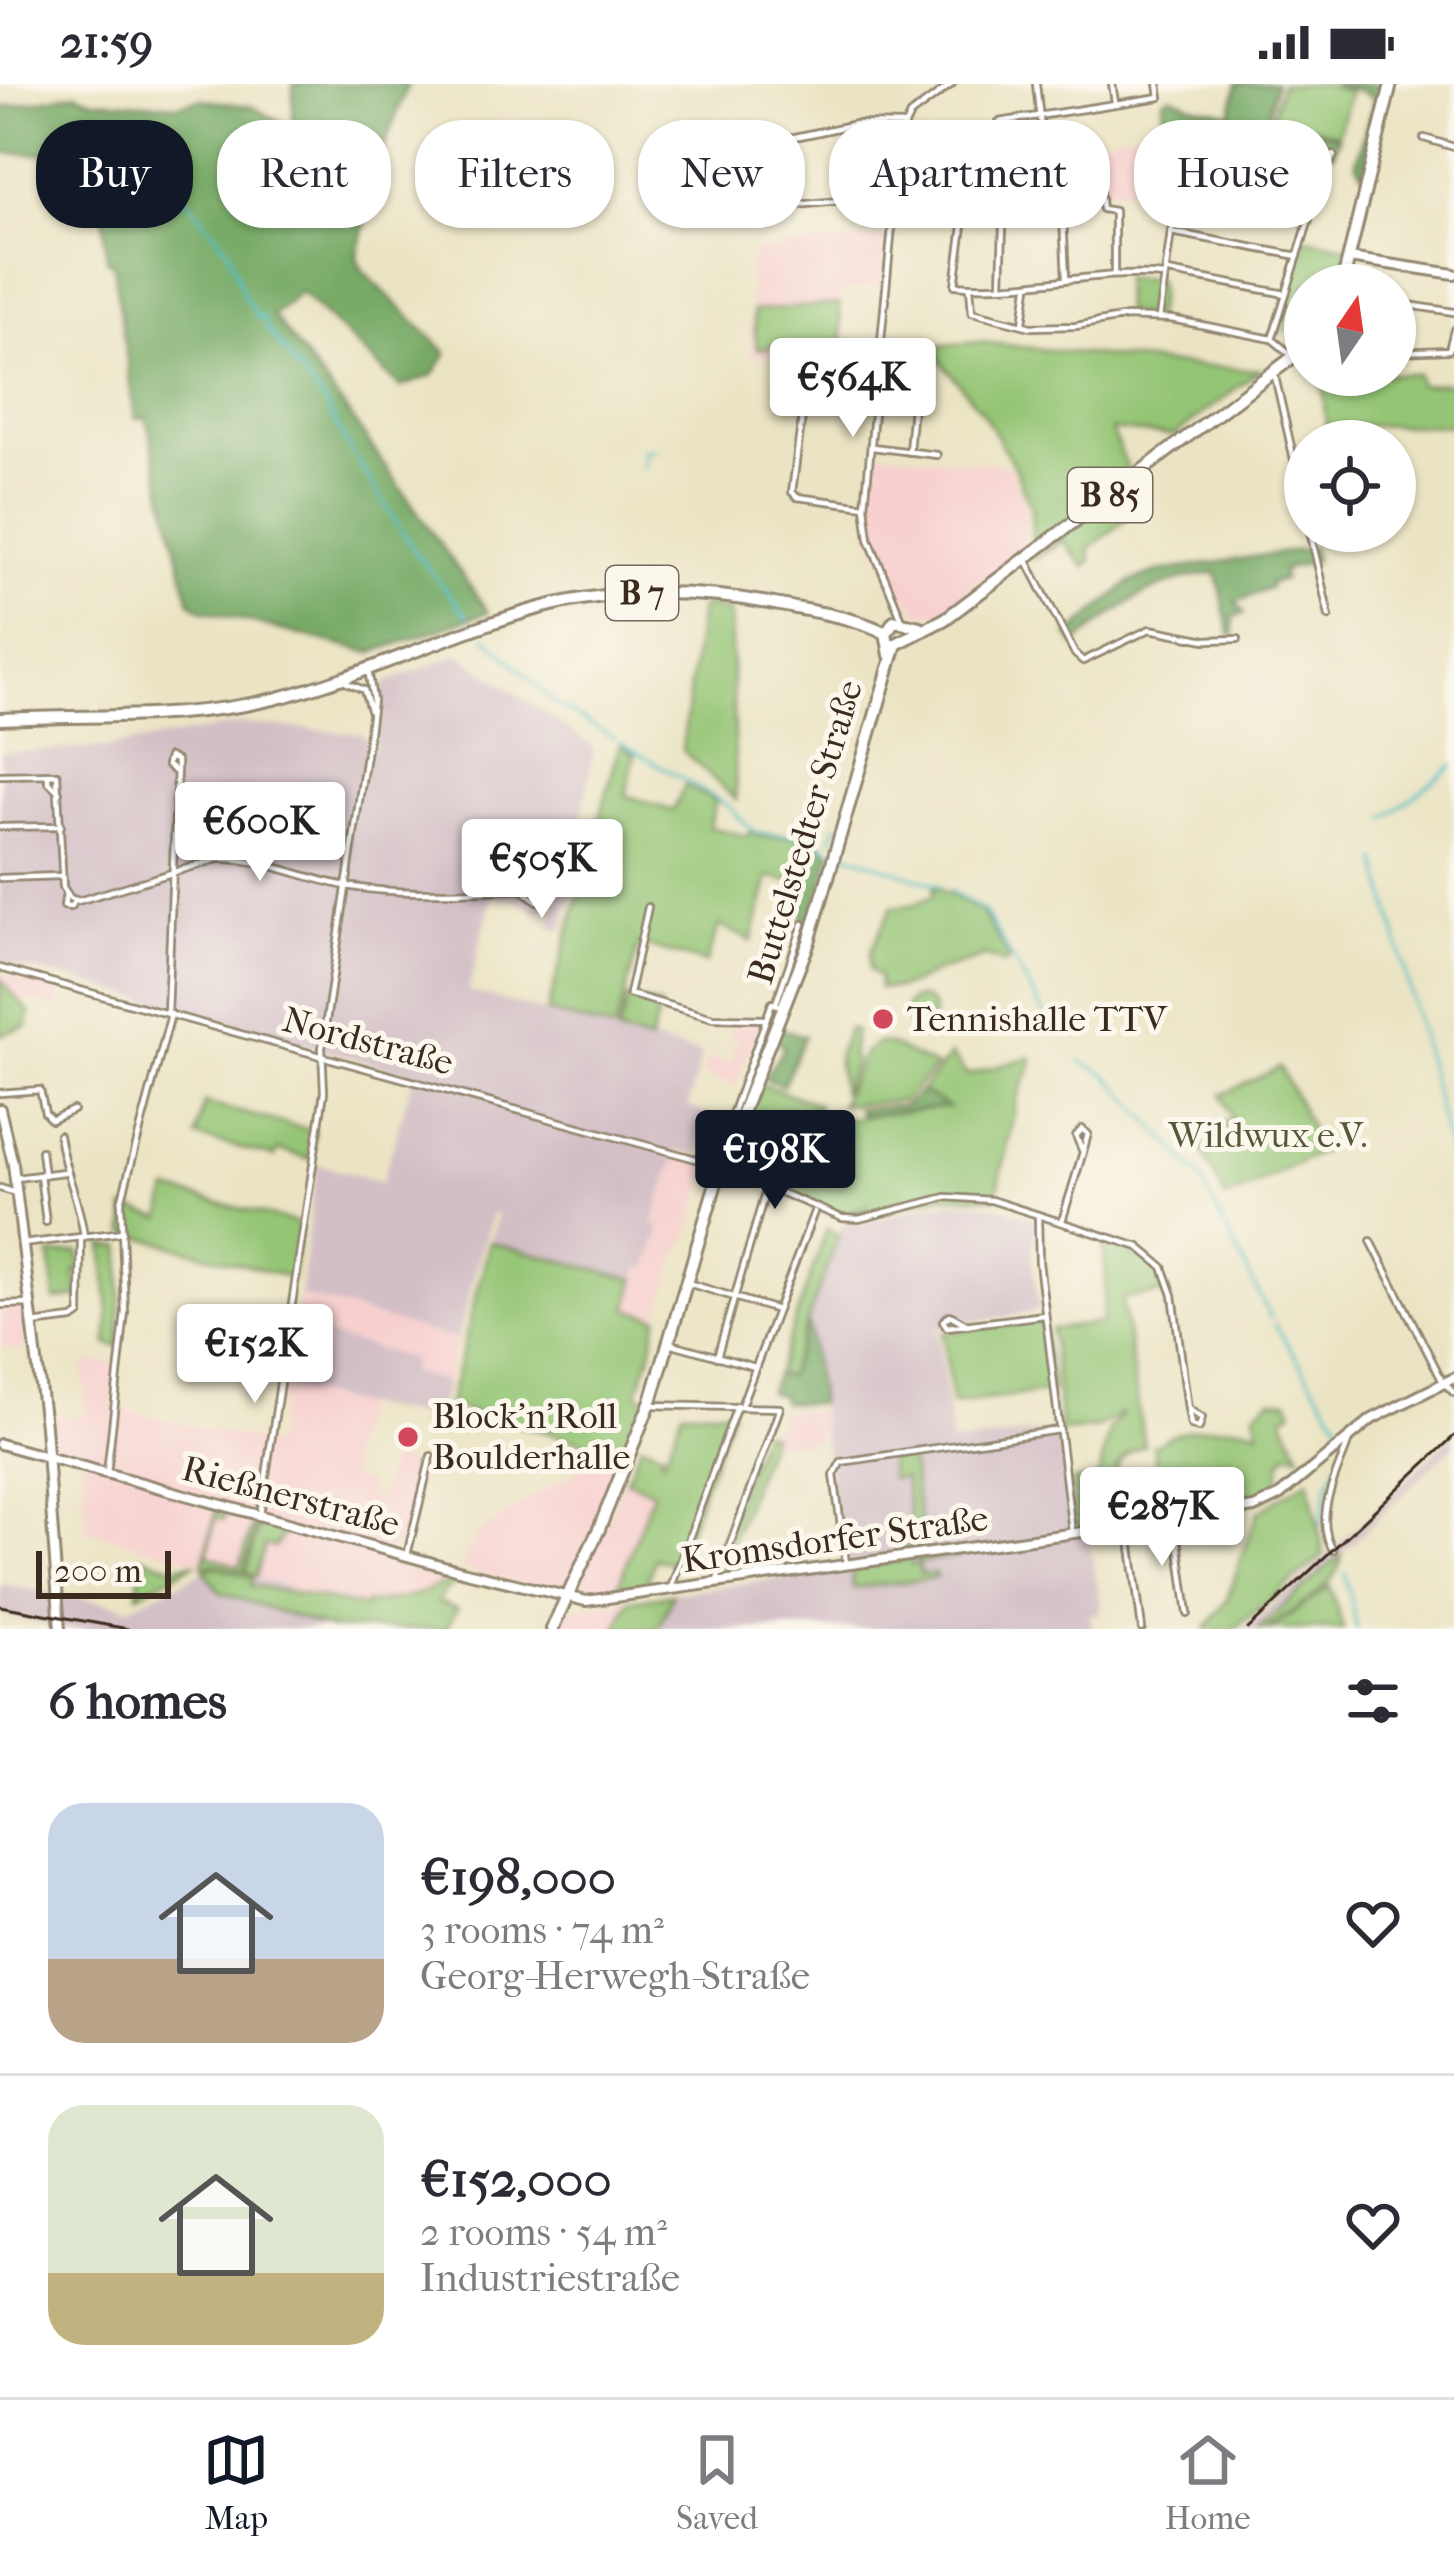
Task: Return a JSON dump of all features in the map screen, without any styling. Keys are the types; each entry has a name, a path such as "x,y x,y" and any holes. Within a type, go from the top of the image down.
{"main road":[{"path":"1352,264 1391,84"},
{"name":"B 85","path":"896,631 930,627 1284,365"},
{"name":"B 7","path":"0,719 257,703 315,688 512,616 620,594 728,596 896,631"},
{"name":"Buttelstedter Straße","path":"552,1629 650,1405 717,1165 816,920 896,631"}],"street":[{"path":"907,120 952,84"},
{"path":"1036,84 1040,118"},
{"path":"1112,84 1115,102"},
{"path":"1020,120 1160,97 1158,84"},
{"path":"1424,138 1454,146"},
{"path":"1332,159 1334,155"},
{"path":"1110,210 1114,211 1114,274"},
{"path":"892,228 865,506 869,539 893,596 896,631"},
{"path":"963,228 955,285 1028,286 1114,274 1165,274 1284,294"},
{"path":"1001,287 1004,228"},
{"path":"1064,228 1066,281"},
{"path":"1159,318 1172,228"},
{"path":"1295,264 1306,228"},
{"path":"1171,232 1298,256"},
{"path":"1355,259 1454,274"},
{"path":"1023,323 1028,286"},
{"path":"970,287 972,312 1023,323 1057,327 1118,318 1159,318 1284,344"},
{"path":"1272,338 1284,300"},
{"path":"1416,306 1454,312"},
{"path":"1416,351 1449,350 1454,330"},
{"path":"1274,372 1285,420"},
{"path":"910,452 915,383"},
{"path":"865,506 797,497 792,492 806,386 878,395"},
{"path":"872,447 937,455"},
{"path":"1314,552 1328,616"},
{"path":"1026,559 1083,661 1150,629 1206,640 1238,640"},
{"path":"260,1515 371,716 368,669"},
{"path":"315,688 342,682 358,685 368,699 371,716"},
{"path":"106,1473 125,1312 121,1202 169,1013 176,772"},
{"path":"0,776 48,774 48,781 59,792 62,876 66,893 76,900 86,901 218,859 238,859 346,886 543,889 537,901 521,889"},
{"path":"0,827 61,826"},
{"path":"0,878 62,876"},
{"path":"649,907 628,994 713,1018 766,1019"},
{"name":"Buttelstedter Straße","path":"779,1006 803,924"},
{"name":"Nordstraße","path":"0,968 717,1165 847,1219 958,1196 991,1200 1139,1247 1163,1267 1173,1295 1189,1409"},
{"path":"717,1165 772,1003 779,1006"},
{"path":"323,1078 333,1059"},
{"path":"0,1093 40,1090 49,1119 73,1110"},
{"path":"0,1109 14,1178 48,1458 60,1629"},
{"path":"32,1324 80,1314 82,1218 64,1172 59,1136"},
{"path":"40,1151 46,1222"},
{"path":"1062,1221 1083,1152"},
{"path":"14,1178 64,1172"},
{"path":"717,1357 766,1186"},
{"path":"0,1188 16,1193"},
{"path":"670,1590 814,1212"},
{"path":"1038,1217 1072,1532"},
{"path":"22,1244 123,1232"},
{"path":"1371,1241 1443,1382 1454,1393"},
{"path":"687,1282 777,1310"},
{"path":"0,1305 30,1304"},
{"path":"968,1325 1046,1315"},
{"path":"669,1343 755,1367"},
{"path":"1333,1550 1325,1538 1324,1522 1349,1438 1381,1414 1454,1378"},
{"path":"650,1405 780,1408 716,1583"},
{"path":"846,1564 834,1479 841,1462 1059,1430"},
{"name":"Kromsdorfer Straße","path":"568,1598 670,1590 1254,1508 1279,1496 1349,1438"},
{"name":"Rießnerstraße","path":"0,1444 568,1598"},
{"path":"407,1556 431,1456"},
{"path":"1175,1520 1188,1614"},
{"path":"1128,1525 1142,1629"}],"shaded area":[{"path":"1134,132 1134,186 1110,190 1110,137"},
{"path":"887,237 883,286 840,292 847,348 751,357 751,251"},
{"path":"876,451 1009,466 1027,510 1023,552 975,583 960,601 936,614 918,612 906,596 901,597 871,535 869,493"},
{"path":"460,654 594,748 573,869 548,873 549,881 575,885 563,930 550,927 560,890 544,910 535,912 517,900 492,897 468,991 701,1054 688,1106 707,1114 698,1155 677,1151 653,1224 661,1227 648,1268 640,1267 636,1280 490,1242 497,1215 492,1213 457,1340 300,1295 317,1164 382,1182 414,1075 0,963 0,752 106,748 242,724 363,734 373,751 385,683"},
{"path":"0,973 63,989 58,1008 17,998"},
{"path":"763,1020 735,1086 702,1074 707,1058 729,1064 738,1039 730,1034 735,1021"},
{"path":"675,1156 709,1165 691,1230 658,1317 628,1309 640,1266 660,1227 653,1225"},
{"path":"960,1201 1030,1216 1036,1223 1032,1252 1039,1311 937,1328 952,1444 1059,1430 1072,1531 1088,1534 1102,1612 1090,1615 1092,1629 617,1629 628,1599 842,1570 808,1323 843,1223"},
{"path":"300,1295 457,1340 446,1383 409,1372 412,1360 328,1335 318,1369 288,1361"},
{"path":"0,1307 22,1307 27,1348 0,1346"},
{"path":"327,1335 412,1359 410,1372 446,1383 437,1418 283,1386 288,1361 318,1368"},
{"path":"84,1364 117,1364 113,1407 273,1445 283,1386 362,1406 347,1464 351,1466 349,1478 369,1483 366,1495 379,1498 391,1458 424,1468 404,1549 392,1546 375,1582 390,1559 456,1576 413,1597 365,1606 286,1594 287,1587 87,1530 82,1458 53,1446 49,1417 85,1415"},
{"path":"781,1410 823,1413 826,1433 807,1442 769,1443"},
{"path":"1454,1434 1454,1444 1326,1569 1258,1629 1243,1629 1323,1560"},
{"path":"594,1453 625,1455 564,1595 460,1568 477,1537 579,1470"},
{"path":"624,1480 652,1491 615,1592 581,1595 578,1589"},
{"path":"214,1566 288,1587 287,1594 364,1605 413,1597 456,1576 464,1579 442,1593 398,1608 392,1629 59,1629 0,1614 0,1584 130,1607"},
{"path":"628,1599 617,1629 558,1629 568,1610 578,1604 575,1609"}],"green space":[{"path":"293,84 408,84 391,129 391,120 293,120"},
{"path":"1237,84 1275,84 1268,116 1282,120 1188,120 1163,115 1163,99 1171,96 1231,113"},
{"path":"1281,84 1322,84 1350,92 1338,134 1332,132 1332,120 1272,116"},
{"path":"1332,84 1380,84 1382,96 1365,177 1356,162 1374,101 1367,94"},
{"path":"76,93 93,100 176,105 201,99 253,107 277,120 217,120 217,228 364,228 357,259 363,271 447,353 433,375 400,387 300,292 273,316 488,612 372,653 203,610 190,602 146,417 135,419 105,228 193,228 193,120 36,120 36,154 0,153 0,108"},
{"path":"1306,238 1348,247 1344,264 1297,264"},
{"path":"1123,277 1157,280 1155,314 1124,314"},
{"path":"839,304 843,342 757,349 753,311"},
{"path":"1282,312 1284,330 1275,334"},
{"path":"980,342 1260,370 1174,436 1111,430 1130,473 1033,547 1031,508 1014,466 983,413 937,356 944,345"},
{"path":"1416,374 1419,385 1454,383 1454,425 1326,420 1324,396 1416,396"},
{"path":"1114,496 1131,515 1089,549 1091,561 1085,567 1063,541 1032,560"},
{"path":"1286,552 1313,552 1315,561 1283,570 1283,580 1236,602 1244,613 1233,617 1234,636 1230,635 1217,573 1177,581 1140,597 1075,645 1068,636 1130,582 1157,572"},
{"path":"706,605 730,612 736,800 682,750 700,609"},
{"path":"620,744 635,754 626,795 673,811 685,785 716,802 709,827 747,836 749,832 762,837 798,837 805,842 801,884 769,877 752,941 719,925 706,963 639,944 615,1031 547,1012"},
{"path":"811,839 832,852 812,922 804,920 802,912"},
{"path":"934,886 982,912 1010,959 1005,964 985,956 903,987 879,988 879,977 870,970 870,952 892,907 933,896"},
{"path":"0,979 30,1013 28,1026 0,1035"},
{"path":"628,998 660,1006 650,1042 618,1034"},
{"path":"919,998 929,1002 933,1012 929,1022 919,1026 909,1022 905,1012 909,1002"},
{"path":"778,1028 804,1036 783,1086 764,1078 784,1048 775,1036"},
{"path":"848,1028 855,1031 851,1057 855,1060 842,1094 837,1057"},
{"path":"877,1043 936,1067 903,1101 840,1105 863,1054"},
{"path":"951,1055 967,1075 1031,1057 1033,1062 1017,1099 996,1198 943,1195 854,1216 869,1209 868,1204 843,1214 834,1212 735,1167 730,1160 757,1083 818,1104 816,1110 809,1108 797,1142 837,1154 835,1120 946,1107 921,1091"},
{"name":"Wildwux e.V.","path":"1280,1067 1322,1151 1226,1199 1201,1149 1223,1137 1220,1126 1232,1118 1222,1095"},
{"path":"921,1091 948,1107 860,1116 857,1109 904,1106"},
{"path":"204,1103 315,1131 311,1159 278,1150 275,1157 196,1137"},
{"path":"168,1190 300,1224 292,1278 126,1233 125,1208 162,1218"},
{"path":"827,1229 839,1234 787,1377 776,1374"},
{"path":"1103,1241 1150,1261 1167,1293 1122,1298 1144,1446 1123,1458 1114,1476 1114,1521 1076,1526 1072,1482 1099,1477 1109,1431 1123,1413 1098,1428 1061,1432 1051,1329 1102,1323"},
{"path":"103,1242 122,1246 119,1347 107,1344"},
{"path":"490,1242 636,1280 628,1309 658,1317 637,1393 648,1399 625,1455 594,1453 598,1446 448,1406"},
{"path":"79,1252 80,1272 75,1271 80,1297 55,1300 50,1255"},
{"path":"1041,1321 1052,1391 952,1404 943,1333"},
{"path":"808,1323 819,1404 782,1402 782,1396 768,1392 776,1374 787,1376"},
{"path":"1271,1399 1288,1400 1293,1410 1283,1417 1300,1454 1287,1453 1280,1464 1278,1490 1262,1500 1163,1513 1153,1445 1202,1428 1259,1431 1255,1412"},
{"path":"683,1410 732,1410 675,1565 655,1558 645,1587 616,1592 653,1491 626,1480 641,1444 663,1452 660,1459 664,1460"},
{"path":"762,1431 771,1434 718,1578 706,1580"},
{"path":"910,1457 924,1549 900,1553 900,1547 913,1544 904,1478 891,1479 888,1460"},
{"path":"1309,1479 1324,1555 1234,1629 1206,1629 1227,1599 1258,1512"},
{"path":"216,1510 225,1513 224,1520 215,1518 208,1555 240,1567 253,1521 256,1523 244,1573 215,1564 203,1566"},
{"path":"259,1524 302,1534 285,1531 275,1547 265,1545 256,1576 246,1572"},
{"path":"959,1553 960,1557 919,1563 920,1574 935,1573 936,1578 853,1588 856,1568 910,1559 912,1565 918,1564 917,1558"},
{"path":"1341,1555 1324,1587 1266,1629 1258,1629"},
{"path":"140,1556 177,1568 197,1563 138,1594"},
{"path":"215,1566 252,1577 251,1585 365,1607 366,1603 424,1592 457,1576 463,1579 442,1593 438,1602 457,1609 446,1629 330,1629 220,1592 204,1570"},
{"path":"1330,1586 1343,1629 1270,1629"},
{"path":"673,1594 658,1629 617,1629 629,1600"}],"waterway":[{"path":"193,207 229,251 244,296 258,319 265,318 265,325"},
{"path":"267,328 327,407 353,455"},
{"path":"643,468 645,450 655,450"},
{"path":"357,460 415,552 467,616"},
{"path":"485,636 556,704 614,738"},
{"path":"622,743 728,806 755,833 811,837 831,850"},
{"path":"1385,819 1454,765"},
{"path":"832,839 837,824"},
{"path":"841,852 940,886"},
{"path":"1378,861 1454,1171"},
{"path":"950,891 984,911 1054,1030"},
{"path":"1081,1061 1107,1075 1200,1177 1271,1318"},
{"path":"1275,1325 1345,1432"},
{"path":"1321,1524 1328,1484 1341,1456"},
{"path":"1345,1574 1357,1629"}],"railway":[{"path":"1248,1629 1454,1436"},
{"path":"0,1606 128,1629"}],"place":[{"name":"Tennishalle TTV","path":"883,1019"},
{"name":"Block'n'Roll Boulderhalle","path":"408,1437"}]}
